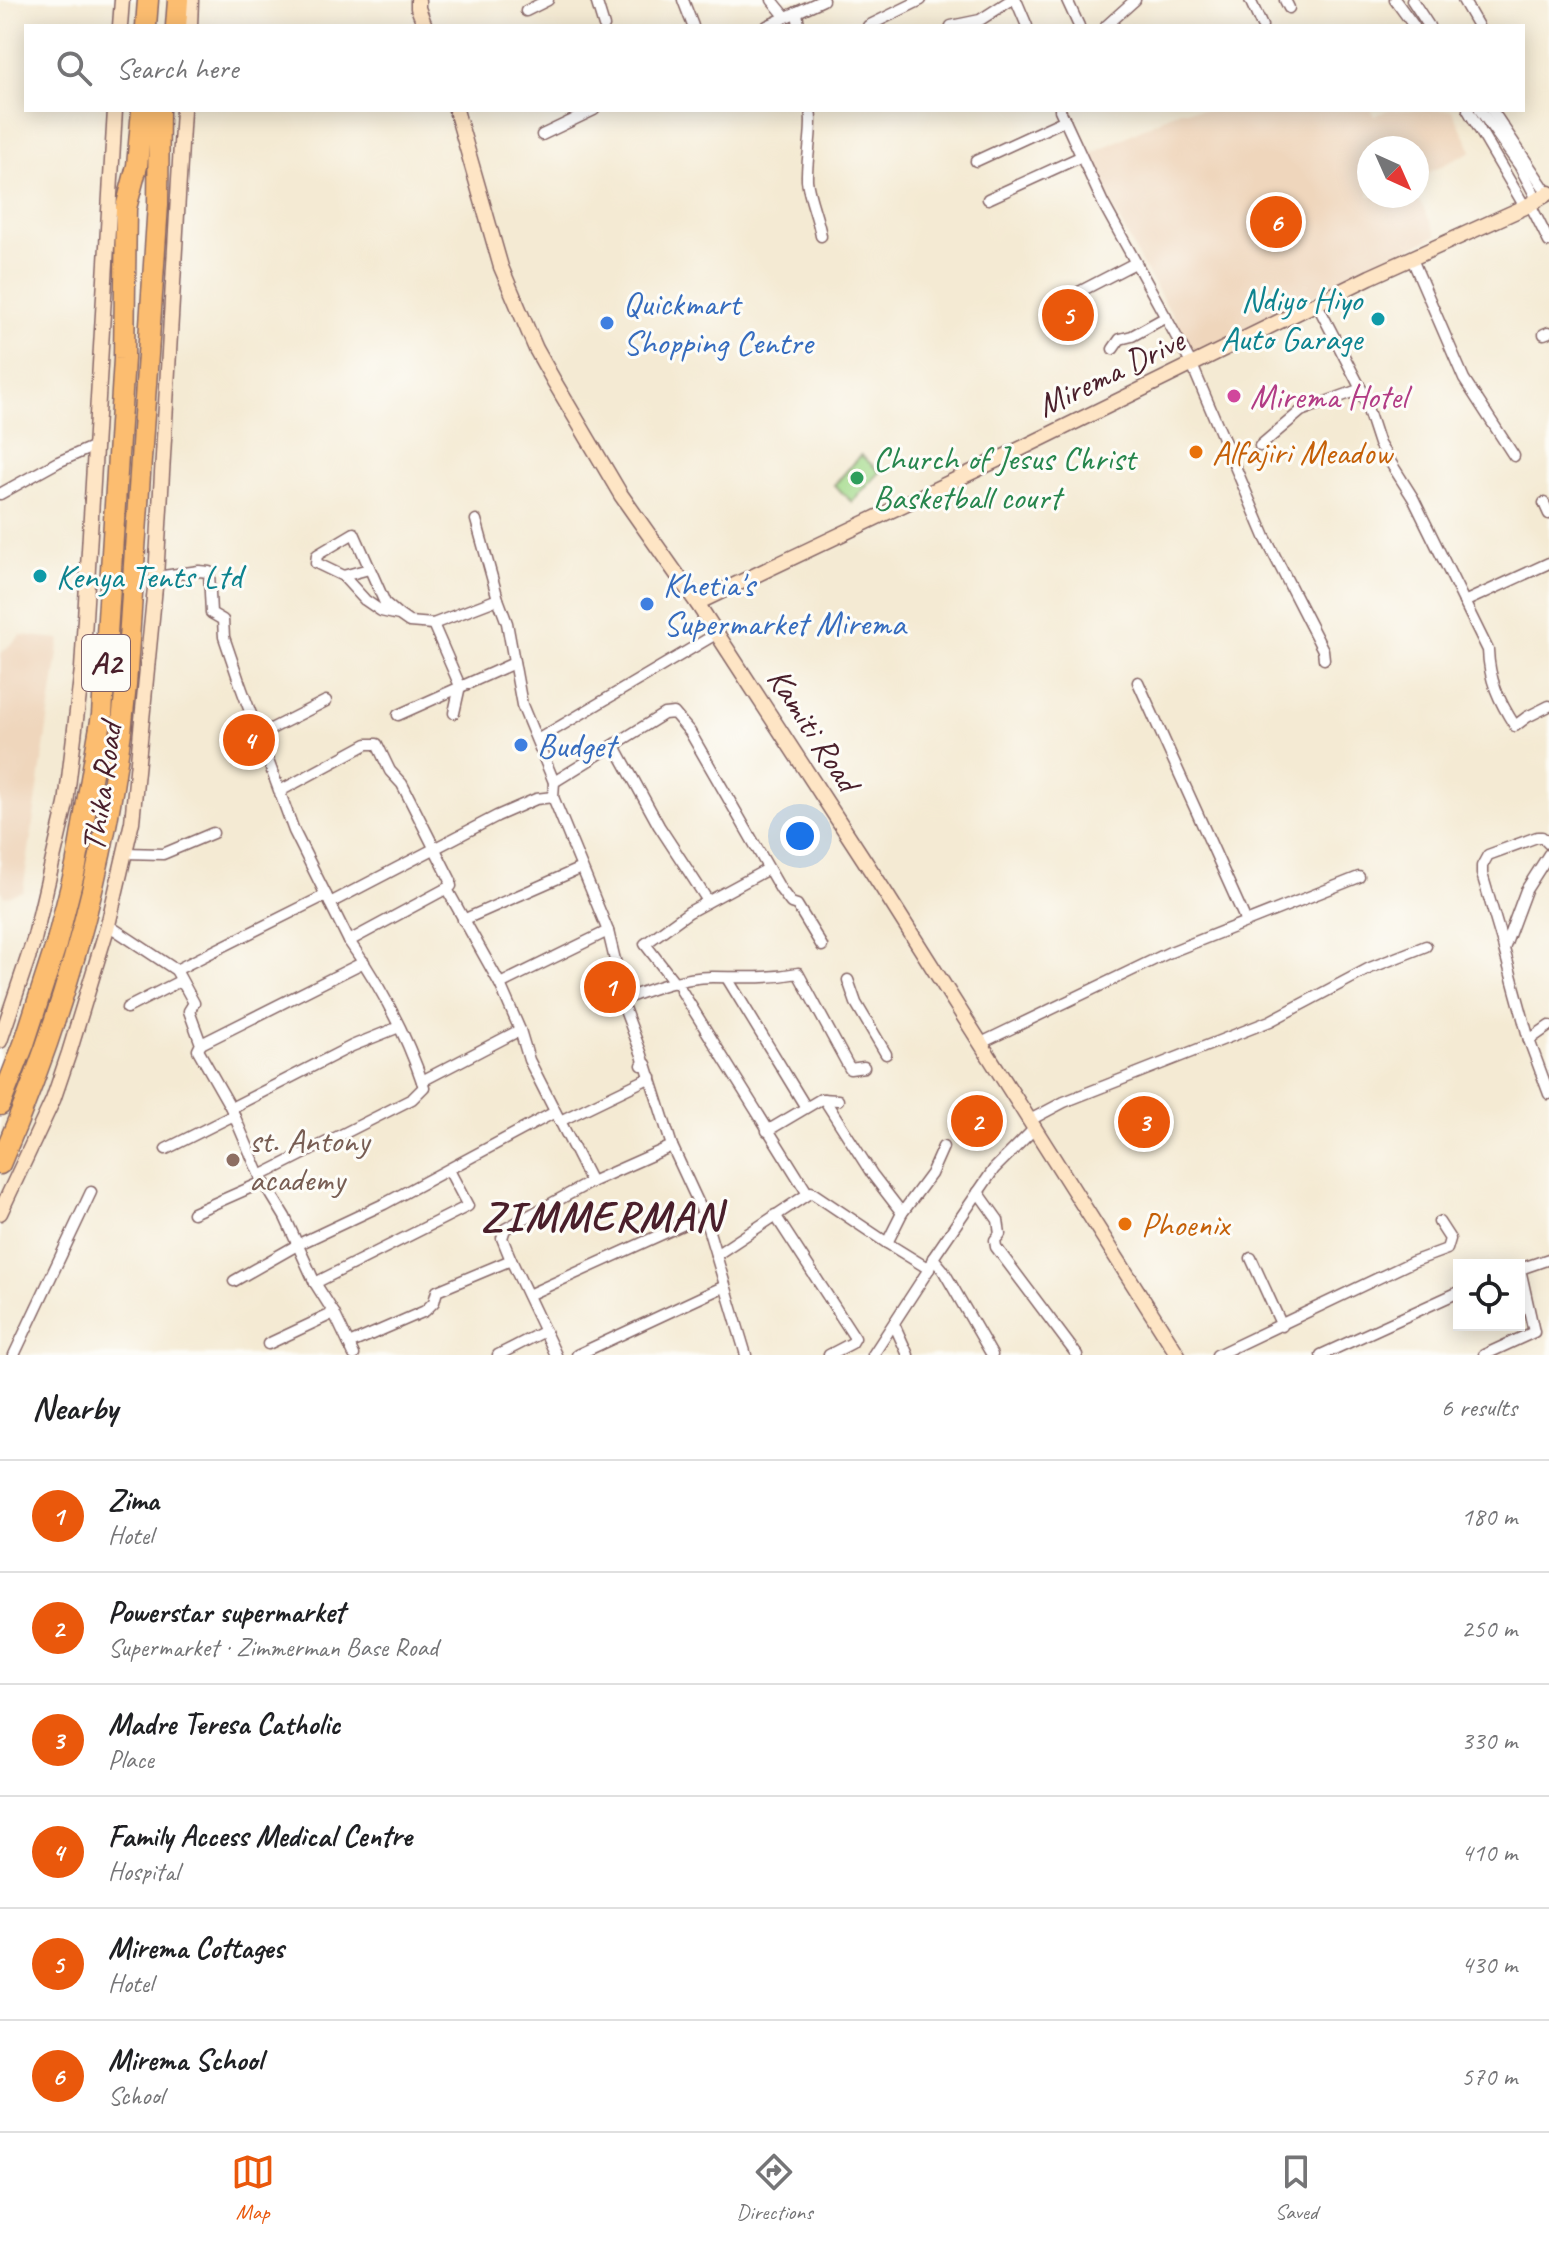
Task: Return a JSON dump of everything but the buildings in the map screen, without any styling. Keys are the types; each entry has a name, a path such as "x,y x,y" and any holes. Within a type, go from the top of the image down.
{"highway":[{"path":"133,24 134,0"},
{"path":"146,24 148,0"},
{"path":"163,24 164,0"},
{"path":"176,24 178,0"},
{"path":"126,208 128,112"},
{"name":"Thika Road","path":"0,1105 24,1044 56,945 76,866 100,730 124,359 126,208 137,166 142,112"},
{"name":"Thika Road","path":"0,1164 44,1058 61,1007 93,890 112,795 126,685 158,204 159,112"},
{"path":"158,204 166,176 171,112"}],"main road":[{"path":"120,24 122,0"},
{"path":"190,24 191,0"},
{"path":"418,0 424,24"},
{"name":"Thika Road","path":"0,1041 34,940 66,804 82,669 115,112"},
{"name":"Thika Road","path":"0,1213 53,1100 108,925 139,776 156,577 183,112"},
{"name":"Kamiti Road","path":"457,112 501,267 536,349 621,495 697,603 1178,1355"},
{"name":"Mirema Drive","path":"697,603 1538,199"}],"street":[{"path":"526,11 548,0"},
{"path":"596,0 603,24"},
{"path":"683,0 692,24"},
{"path":"772,0 785,16"},
{"path":"771,24 823,0"},
{"path":"872,24 921,0"},
{"path":"961,24 980,20 1014,0 1026,24"},
{"path":"1067,0 1078,24"},
{"path":"1108,24 1135,0"},
{"path":"1250,0 1261,24"},
{"path":"1395,0 1413,24"},
{"path":"1412,0 1428,24"},
{"path":"1463,0 1477,24"},
{"path":"797,12 799,24"},
{"path":"542,135 590,112"},
{"path":"810,112 807,184 821,236"},
{"path":"1470,112 1538,199"},
{"path":"1481,112 1519,165 1538,199"},
{"path":"1493,112 1538,199 1549,242"},
{"path":"976,161 1062,115 1080,157 1135,263 1192,365 1265,537 1323,650 1324,659"},
{"path":"988,199 1080,157"},
{"path":"1412,259 1464,379 1514,456"},
{"path":"1052,306 1135,263"},
{"path":"1317,304 1361,389 1379,444 1413,498 1488,650 1489,672 1498,699 1515,726 1549,706"},
{"path":"1113,349 1120,339 1132,336 1166,317"},
{"path":"1260,446 1301,411 1361,389"},
{"path":"0,494 58,462 97,445"},
{"path":"1544,503 1549,514"},
{"path":"476,520 507,623 522,705 554,782 553,797 608,931 616,969 627,998"},
{"path":"399,615 381,611 365,600 343,576 316,563 317,555 354,533 385,603 409,622 433,624 498,599"},
{"path":"1464,602 1549,563"},
{"path":"343,576 369,569"},
{"path":"156,577 209,572 211,613 223,620 224,637 294,831 349,941 364,962 399,1027 424,1087 412,1099 193,1213"},
{"path":"433,624 460,686 454,713"},
{"path":"537,740 716,634"},
{"path":"398,715 514,663"},
{"path":"1138,682 1246,921"},
{"path":"259,735 326,701"},
{"path":"554,782 664,714 678,716 768,869 791,903 797,905 822,946"},
{"path":"280,791 375,742 390,771 402,784 451,881 448,891 500,984 529,1060 591,1182"},
{"path":"615,746 659,826 708,901"},
{"path":"176,970 536,799 553,797"},
{"path":"125,853 163,854 213,833"},
{"path":"1549,844 1542,837 1537,837 1488,855 1484,859 1482,874 1529,1040 1549,1094"},
{"path":"1504,949 1526,890 1549,854"},
{"path":"463,920 581,868"},
{"path":"768,869 708,901 645,944 678,986 808,1194"},
{"path":"981,1043 1168,953 1359,877"},
{"path":"349,941 451,886"},
{"path":"108,925 176,970 194,1003 189,1011 201,1044"},
{"path":"500,984 608,931"},
{"path":"873,1355 978,1192 1033,1124 1064,1102 1270,1021 1370,968 1426,946"},
{"path":"364,962 201,1044 198,1050 203,1062 233,1112 262,1179 299,1244 315,1283 352,1350 425,1311 434,1302 437,1291 511,1260"},
{"path":"746,1355 704,1215 672,1146 651,1077 646,1064 642,1065 642,1055 623,1005 627,998 709,977 772,978 798,973 850,1069 864,1067"},
{"path":"727,978 805,1106"},
{"path":"848,980 856,1003 886,1054"},
{"path":"127,1008 178,982 183,984"},
{"path":"1529,1040 1549,1026"},
{"path":"166,1149 352,1046 399,1027"},
{"path":"422,1081 520,1030"},
{"path":"234,1281 299,1244 449,1170 558,1117 651,1077"},
{"path":"767,1131 805,1106 824,1099 838,1100"},
{"path":"824,1099 872,1174 902,1213"},
{"path":"556,1355 502,1238 505,1229 591,1182 672,1146"},
{"path":"887,1243 902,1213 931,1174 943,1147"},
{"path":"315,1283 468,1206 449,1170"},
{"path":"14,1355 91,1192"},
{"path":"716,1255 811,1192 887,1243 943,1270 992,1355"},
{"path":"978,1192 998,1220 1000,1234 995,1240 996,1247 1077,1355"},
{"path":"528,1295 704,1215"},
{"path":"775,1215 855,1338 852,1343 829,1355"},
{"path":"1217,1355 1412,1262 1447,1249 1450,1239 1439,1222"},
{"path":"1251,1258 1282,1326"},
{"path":"1525,1267 1549,1259"},
{"path":"577,1355 725,1286"},
{"path":"1484,1355 1534,1332 1525,1292"},
{"path":"1321,1355 1453,1295"},
{"path":"268,1344 334,1313"},
{"path":"894,1324 908,1355"},
{"path":"498,1355 545,1331"}],"shaded area":[{"path":"1176,112 1372,112 1375,116 1383,112 1453,112 1472,151 1429,172 1429,136 1357,136 1357,208 1424,208 1437,235 1196,354 1141,263 1087,156"},
{"path":"21,635 60,639 23,891 4,897 0,886 0,654"}],"green space":[{"name":"Church of Jesus Christ Basketball court","path":"861,455 880,472 852,502 834,485"}],"place":[{"name":"Mirema School","path":"1276,222"},
{"name":"Mirema Cottages","path":"1068,315"},
{"name":"Ndiyo Hiyo Auto Garage","path":"1378,319"},
{"name":"Quickmart Shopping Centre","path":"607,323"},
{"name":"Mirema Hotel","path":"1234,396"},
{"name":"Alfajiri Meadow","path":"1196,452"},
{"name":"Church of Jesus Christ Basketball court","path":"857,478"},
{"name":"Kenya Tents Ltd","path":"40,576"},
{"name":"Khetia's Supermarket Mirema","path":"647,604"},
{"name":"Family Access Medical Centre","path":"249,740"},
{"name":"Budget","path":"521,745"},
{"name":"Zima","path":"610,987"},
{"name":"Powerstar supermarket","path":"977,1121"},
{"name":"Madre Teresa Catholic","path":"1144,1122"},
{"name":"st. Antony academy","path":"233,1160"},
{"name":"Phoenix","path":"1125,1224"}],"district":[{"name":"ZIMMERMAN","path":"602,1215"}]}
